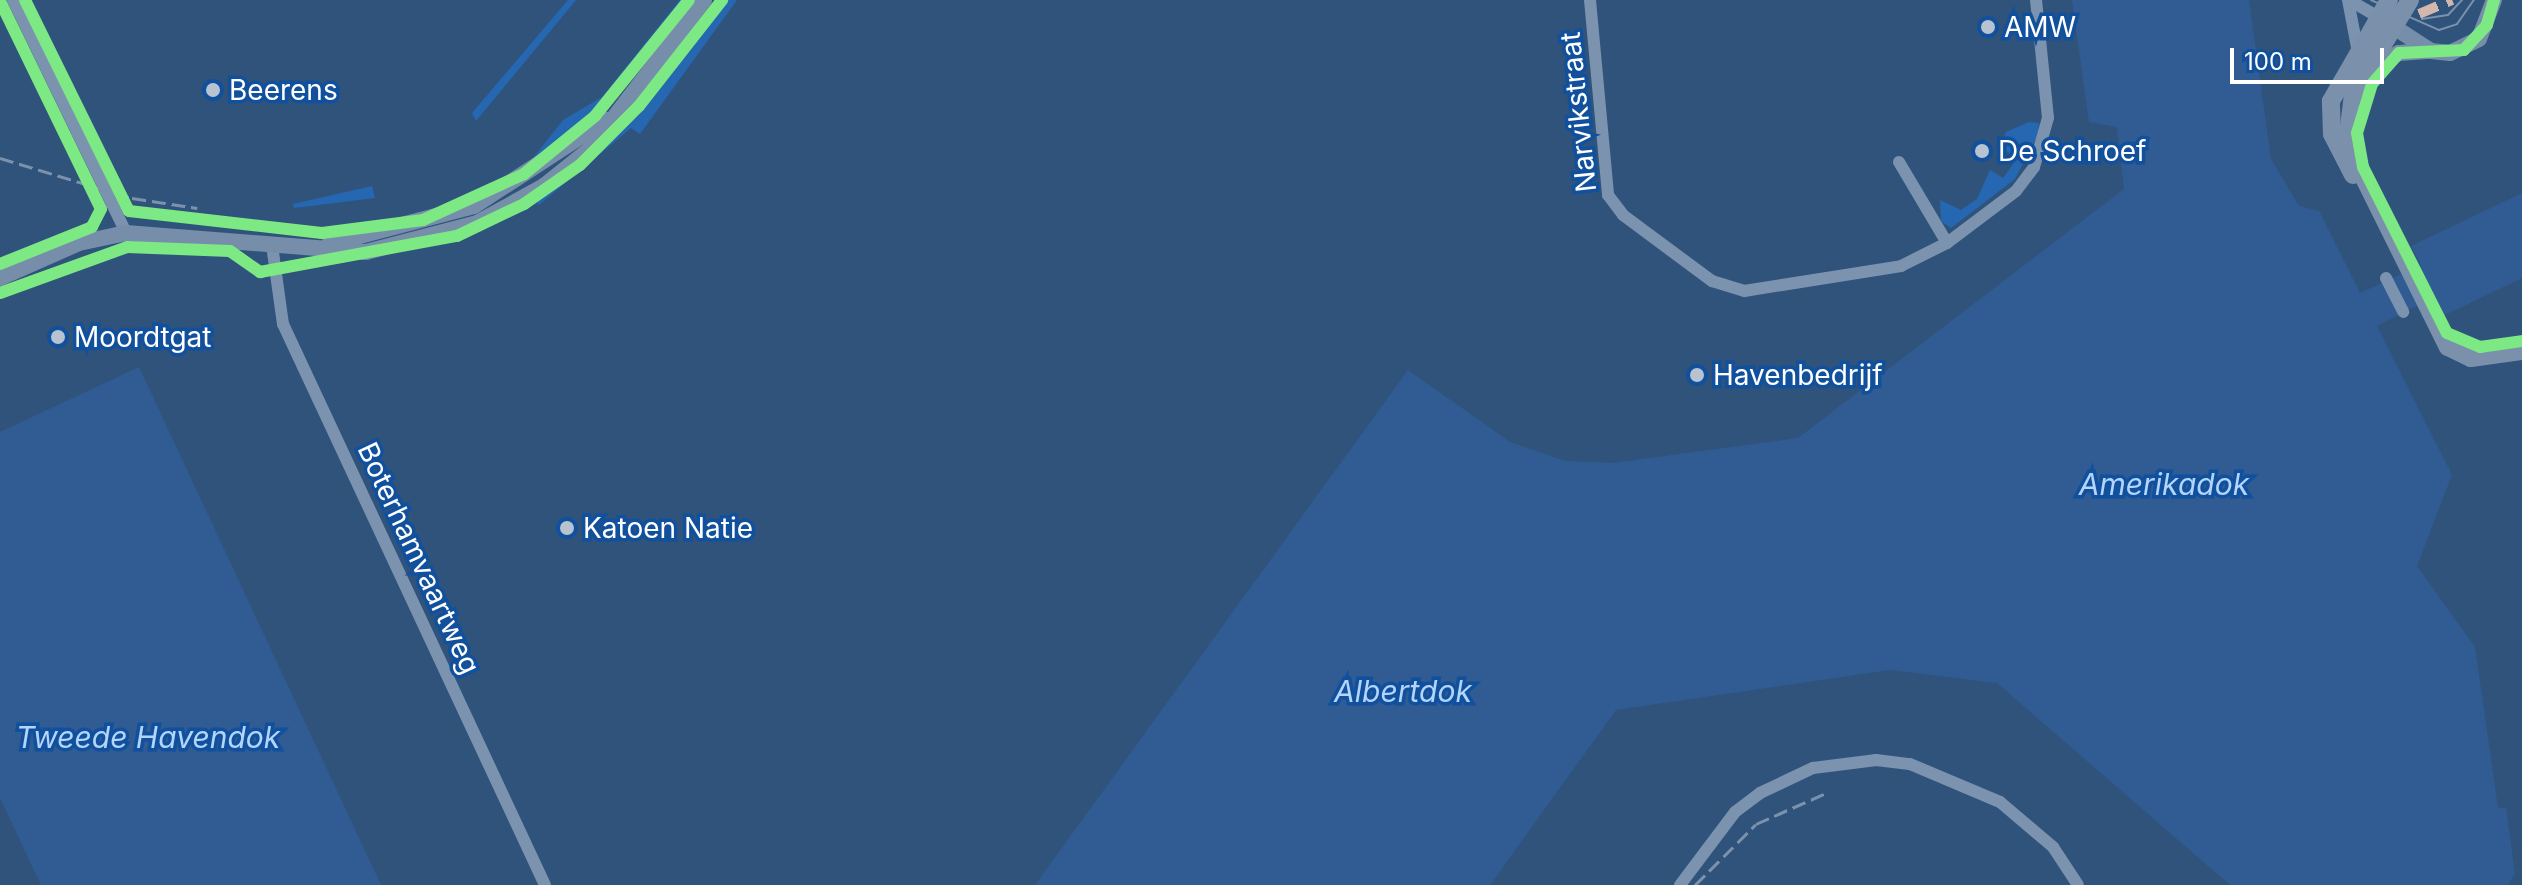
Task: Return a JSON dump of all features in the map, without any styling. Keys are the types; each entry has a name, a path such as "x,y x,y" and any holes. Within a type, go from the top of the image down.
{"main road":[{"path":"2372,195 2349,127 2362,77 2386,21 2389,0"},
{"path":"2410,0 2357,47 2331,101 2331,128 2372,195 2448,347 2471,358 2522,351"}],"street":[{"path":"13,0 126,233"},
{"path":"0,278 79,243 126,233 272,245 386,249 485,219 568,168 617,112 704,0"},
{"name":"Narvikstraat","path":"1590,0 1608,195 1623,215 1712,281 1744,291 1876,274 1947,243"},
{"path":"1899,162 1947,243 2026,179 2047,130 2036,0"},
{"path":"2348,0 2431,51"},
{"path":"2348,0 2357,47"},
{"path":"2362,77 2391,56 2464,50 2479,39 2494,0"},
{"name":"Boterhamvaartweg","path":"272,245 283,324 545,885"},
{"path":"2386,278 2403,312"},
{"path":"1680,885 1735,812 1760,793 1813,768 1876,760 1910,764 2000,802 2053,847 2078,885"}],"shaded area":[{"path":"568,0 576,0 476,121 472,113"},
{"path":"680,0 685,0 616,91 522,172 563,120 602,97"},
{"path":"724,0 737,0 640,134 631,128 539,205 535,200 623,128"},
{"path":"2029,122 2039,123 2038,135 2015,179 1951,228 1941,221 1940,200 1961,210 1977,199 1990,170 2003,178 2018,157 2000,148 2006,132"},
{"path":"372,186 375,198 294,208 293,204"}],"water":[{"name":"Amerikadok","path":"2072,0 2249,0 2271,159 2299,206 2319,211 2360,293 2421,265 2411,246 2522,193 2522,278 2445,315 2435,296 2377,326 2452,475 2417,566 2475,647 2498,808 2506,808 2515,874 2508,885 2230,885 1997,683 1890,670 1616,710 1490,885 1035,885 1408,370 1510,442 1565,461 1613,463 1798,438 2124,189 2117,127 2089,122"},
{"name":"Tweede Havendok","path":"139,367 381,885 41,885 0,798 0,432"}],"tram line":[{"path":"2371,0 2439,30 2457,24 2474,0"},
{"path":"2422,19 2448,15 2462,0"}],"railway":[{"path":"0,158 132,198 197,208"},
{"path":"1695,885 1756,824 1826,793"}],"marked path":[{"path":"2419,14 2452,0"}],"cycle path":[{"path":"25,0 129,211 322,233 423,220 524,174 595,116 689,0"},
{"path":"0,293 127,247 230,251 260,272 457,236 524,204 580,165 639,106 722,0"},
{"path":"2494,0 2487,25 2464,50 2399,53 2372,84 2357,133 2363,167 2447,333 2480,347 2522,341"},
{"path":"0,1 101,209 92,227 0,264"}],"place":[{"name":"AMW","path":"1988,27"},
{"name":"Beerens","path":"213,90"},
{"name":"De Schroef","path":"1982,151"},
{"name":"Moordtgat","path":"58,337"},
{"name":"Havenbedrijf","path":"1697,375"},
{"name":"Katoen Natie","path":"567,528"}],"water label":[{"name":"Albertdok","path":"1403,691"}]}
